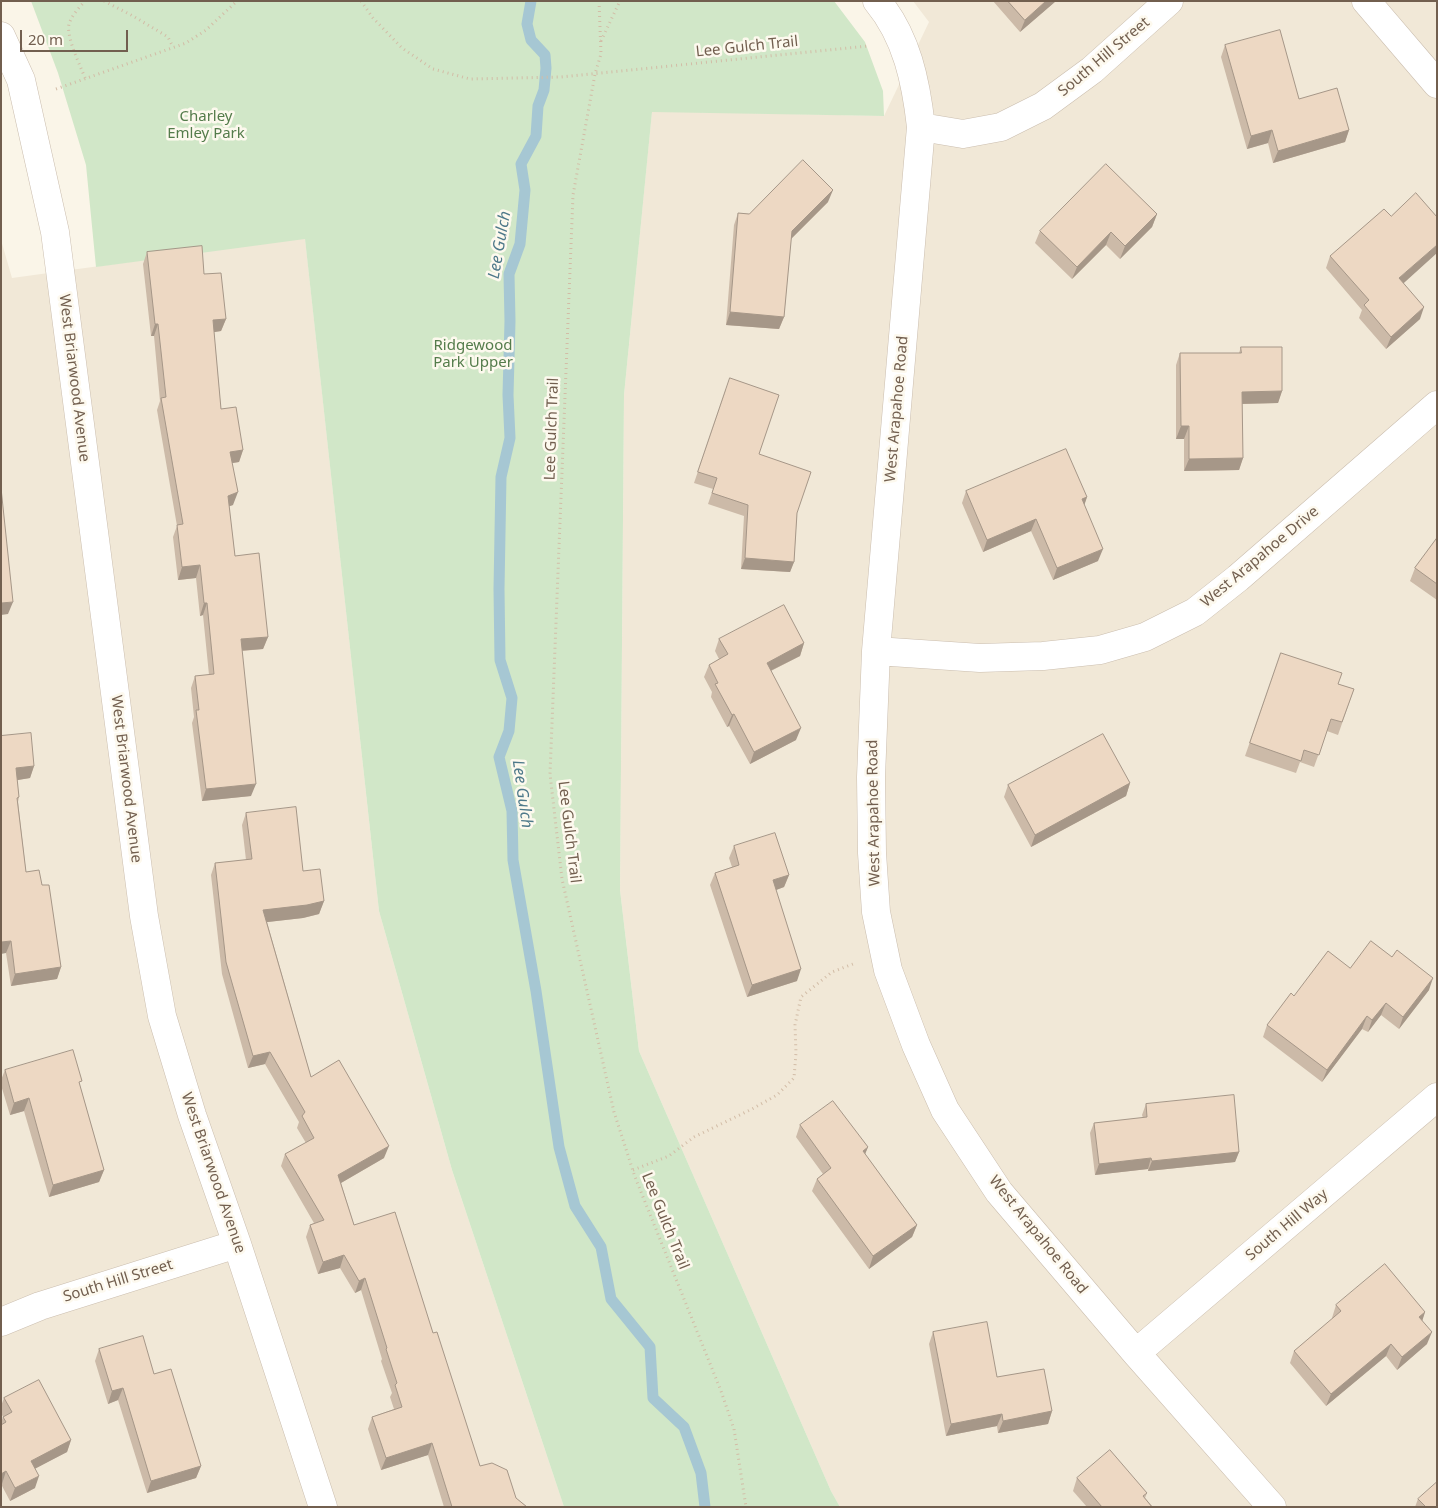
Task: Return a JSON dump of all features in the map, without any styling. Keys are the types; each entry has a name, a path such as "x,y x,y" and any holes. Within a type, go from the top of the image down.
{"street":[{"name":"West Arapahoe Road","path":"877,1 899,36 912,69 922,127 876,651 871,778 872,852 876,912 888,970 916,1046 945,1110 999,1192 1136,1353 1272,1507"},
{"name":"South Hill Street","path":"922,127 963,134 1001,127 1043,106 1092,70 1169,1"},
{"path":"1366,1 1437,84"},
{"name":"West Briarwood Avenue","path":"1,36 21,80 55,232 146,925 162,1016 192,1115 237,1244 323,1507"},
{"name":"West Arapahoe Drive","path":"876,651 980,658 1043,656 1100,650 1145,637 1195,612 1238,578 1437,405"},
{"name":"South Hill Way","path":"1136,1353 1437,1097"},
{"name":"South Hill Street","path":"1,1322 40,1306 237,1244"}],"path":[{"path":"85,1 75,12 69,24 68,34 85,78"},
{"path":"104,1 168,37 173,47"},
{"path":"26,102 85,78 186,43 206,30 237,1"},
{"name":"Lee Gulch Trail","path":"361,1 373,18 402,48 433,69 470,79 522,79 595,74 869,46 899,36"},
{"path":"595,74 601,54 600,1"},
{"path":"600,43 620,1"},
{"name":"Lee Gulch Trail","path":"595,74 573,195 550,774 562,879 614,1112 633,1170 721,1391 734,1430 746,1507"},
{"path":"633,1170 669,1156 694,1137 777,1095 794,1078 796,1053 795,1026 801,997 832,972 857,963 886,958"}],"shaded area":[{"path":"913,1 1437,1 1437,1507 840,1507 831,1491 639,1051 620,890 624,395 652,111 884,116 929,22"},
{"path":"305,238 379,911 452,1170 564,1507 1,1507 1,240 12,278"}],"green space":[{"name":"Ridgewood Park Upper","path":"31,1 834,1 865,42 883,91 884,116 652,112 624,395 620,890 639,1051 831,1491 840,1507 564,1507 452,1170 379,911 305,239 96,267 86,165 58,73"}],"building":[{"path":"1008,1 1046,1 1025,20"},
{"path":"1280,30 1299,99 1337,88 1349,130 1278,151 1272,130 1251,136 1225,45"},
{"path":"803,160 833,190 792,231 784,317 730,312 738,213 749,214"},
{"path":"1106,164 1157,214 1125,246 1111,232 1077,267 1040,231"},
{"path":"1416,193 1437,217 1437,245 1399,278 1424,307 1391,337 1364,305 1369,300 1330,256 1384,209 1391,216"},
{"path":"202,246 204,274 221,273 226,319 213,320 221,409 236,407 243,450 230,452 238,492 228,496 235,556 259,553 268,637 241,639 256,784 206,789 196,710 199,710 195,676 214,674 207,603 204,603 200,565 182,567 177,525 183,524 161,398 166,397 158,324 155,324 147,252"},
{"path":"1241,347 1282,347 1282,391 1242,392 1243,458 1189,459 1189,426 1181,426 1180,353 1241,353"},
{"path":"730,378 779,395 759,454 811,472 797,513 794,562 745,558 748,505 712,493 717,478 698,472"},
{"path":"1066,449 1087,497 1082,499 1103,549 1057,568 1036,519 987,540 966,491"},
{"path":"1,488 13,602 1,603"},
{"path":"1437,538 1437,584 1415,568"},
{"path":"784,605 804,643 767,663 801,728 754,752 734,714 732,715 715,684 718,683 709,665 728,654 719,639"},
{"path":"1281,653 1342,673 1338,684 1354,689 1342,722 1331,719 1319,755 1304,750 1301,761 1250,743"},
{"path":"31,733 34,766 16,768 19,797 17,798 26,872 39,870 42,885 49,885 61,967 15,974 11,941 1,942 1,736"},
{"path":"1103,734 1130,783 1035,835 1008,785"},
{"path":"296,807 303,871 320,869 324,901 263,910 311,1077 339,1060 389,1146 338,1175 354,1225 395,1212 433,1333 437,1332 480,1466 492,1463 507,1470 516,1498 527,1507 452,1507 432,1443 386,1458 372,1417 402,1407 387,1348 365,1278 359,1281 344,1255 323,1262 310,1225 324,1220 285,1154 314,1138 302,1116 305,1112 270,1052 253,1056 226,962 215,863 252,859 246,813"},
{"path":"775,833 789,875 773,880 801,969 752,985 715,873 739,865 734,846"},
{"path":"1371,941 1392,957 1397,950 1433,978 1403,1017 1386,1003 1372,1020 1367,1016 1327,1070 1267,1025 1291,993 1294,996 1328,951 1350,968"},
{"path":"73,1050 82,1081 79,1082 104,1170 53,1185 29,1098 14,1103 5,1070"},
{"path":"1234,1095 1239,1152 1152,1161 1151,1158 1099,1164 1094,1123 1147,1117 1146,1104"},
{"path":"833,1101 868,1147 863,1151 917,1225 873,1256 817,1179 831,1168 800,1125"},
{"path":"1385,1264 1425,1312 1419,1317 1432,1332 1402,1357 1391,1344 1331,1394 1294,1351 1341,1311 1336,1305"},
{"path":"987,1322 997,1377 1044,1369 1052,1411 1003,1421 1002,1414 951,1424 933,1332"},
{"path":"143,1336 154,1374 171,1369 201,1466 151,1481 123,1388 112,1391 99,1349"},
{"path":"39,1380 71,1440 31,1461 39,1476 15,1488 6,1471 1,1474 1,1425 6,1422 3,1417 12,1412 4,1398"},
{"path":"1110,1450 1147,1493 1143,1496 1152,1507 1102,1507 1077,1478"},
{"path":"1437,1482 1437,1507 1426,1507 1418,1499"}],"waterway":[{"name":"Lee Gulch","path":"531,1 527,24 531,40 545,55 546,68 544,90 538,106 536,136 521,164 525,190 520,244 509,274 508,395 510,438 501,477 499,589 500,660 512,698 509,731 499,757 512,811 513,860 536,991 559,1147 575,1206 601,1247 611,1299 650,1347 653,1398 684,1427 701,1473 705,1507"}],"park label":[{"name":"Charley Emley Park","path":"206,126"}]}
